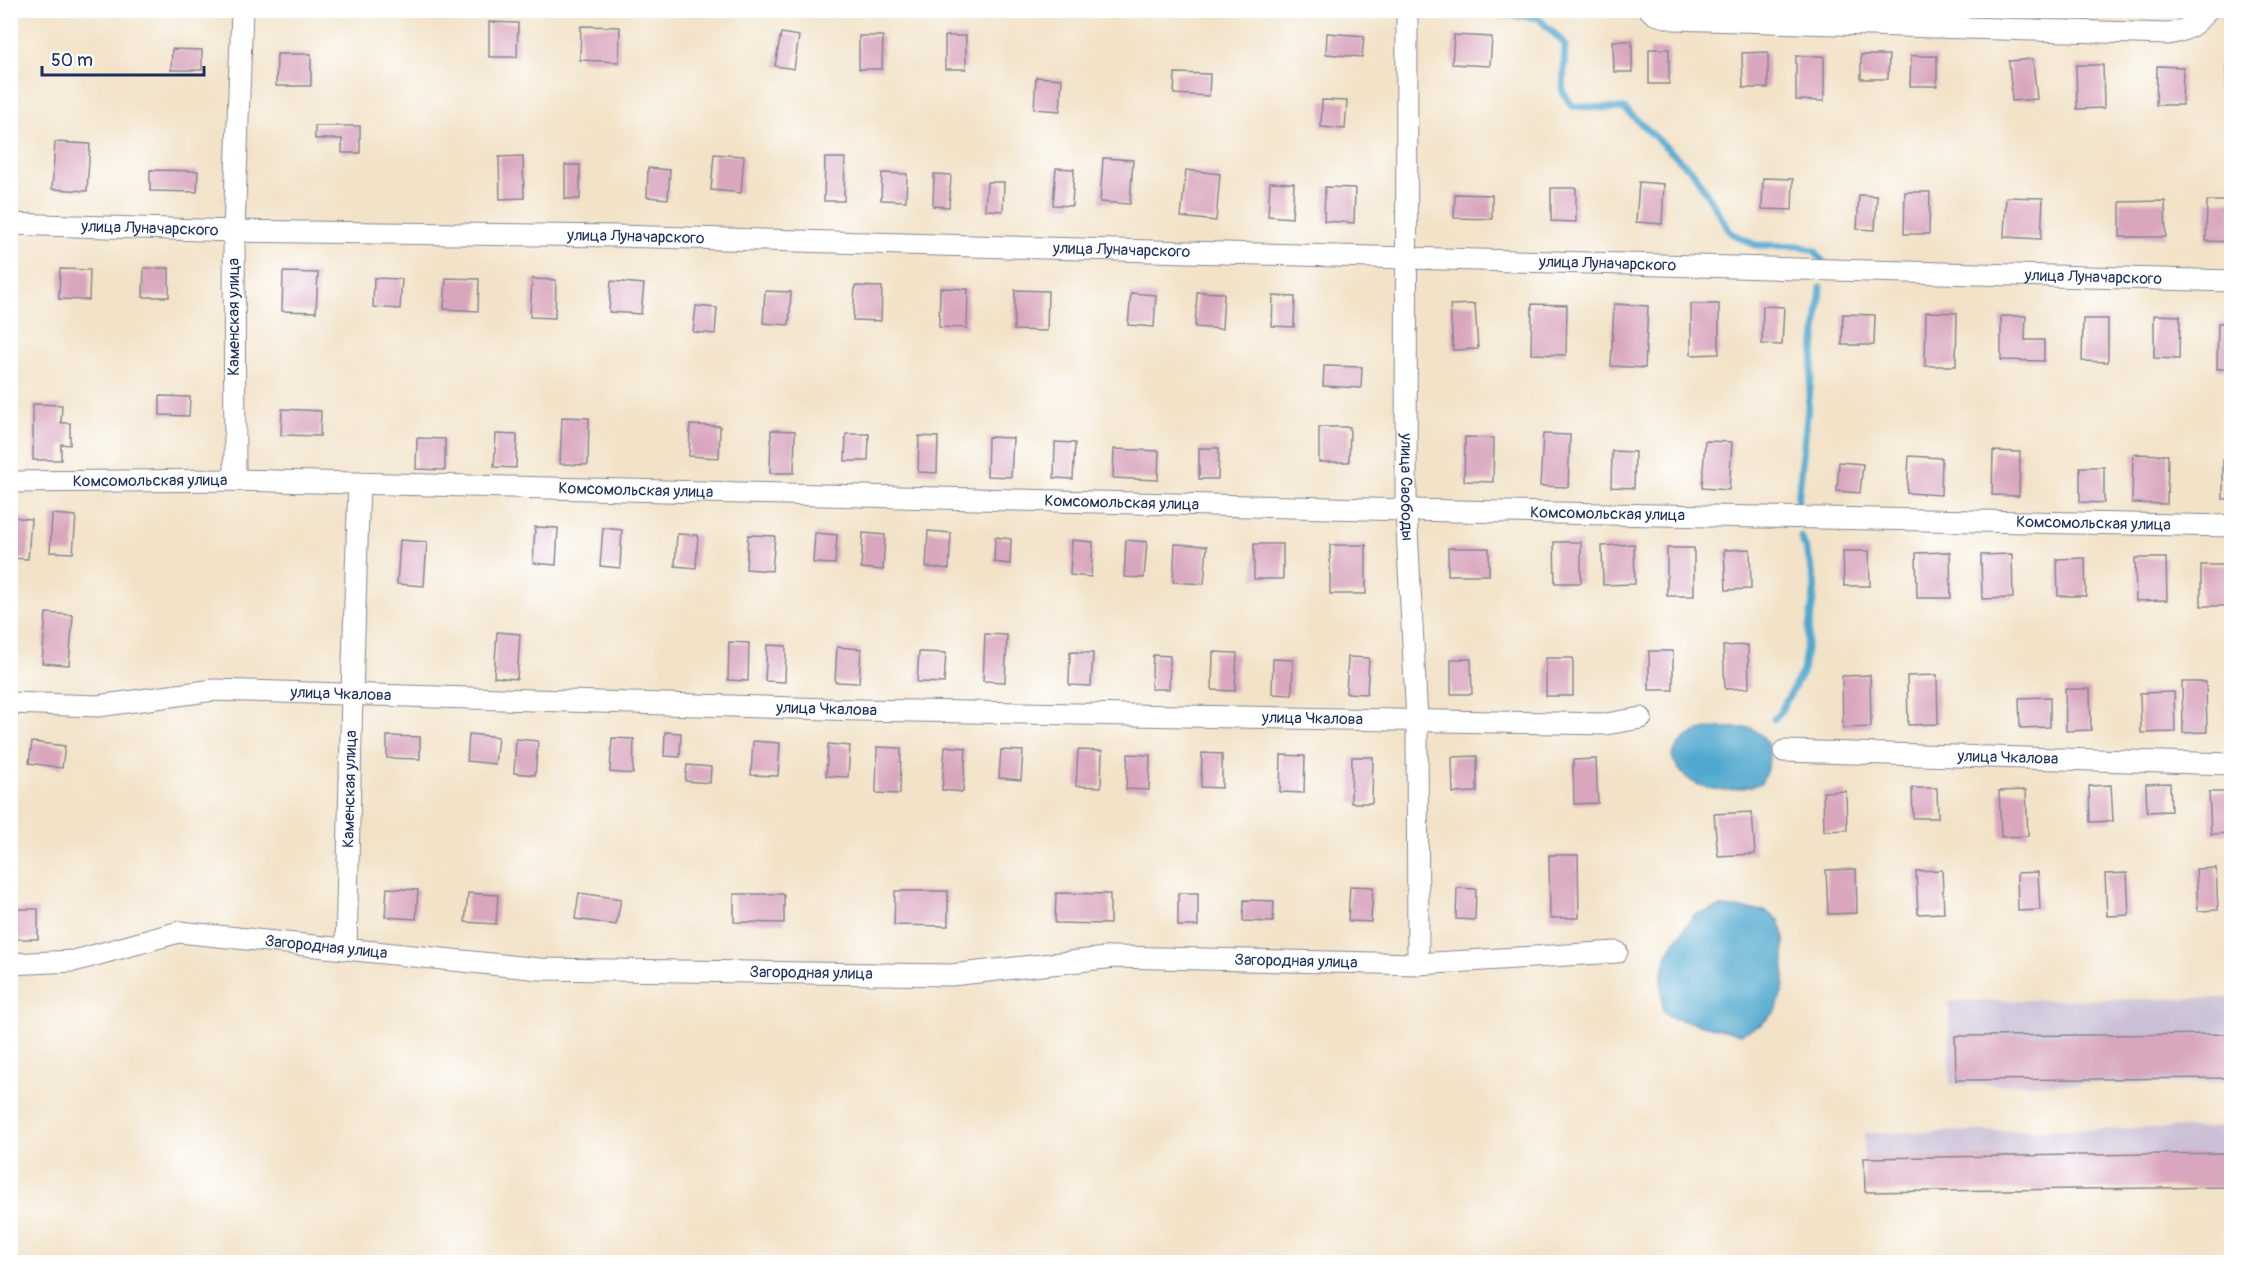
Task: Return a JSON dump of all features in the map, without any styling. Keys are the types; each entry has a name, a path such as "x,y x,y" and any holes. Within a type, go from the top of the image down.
{"street":[{"name":"Каменская улица","path":"235,480 234,231 242,10"},
{"name":"улица Свободы","path":"1407,10 1406,510 1417,721 1418,964"},
{"path":"1650,10 1655,15 1674,19 2168,33 2189,29 2207,10"},
{"name":"улица Луначарского","path":"10,224 234,231 616,236 2232,281"},
{"name":"Комсомольская улица","path":"10,482 235,480 1406,510 2232,526"},
{"name":"Каменская улица","path":"346,949 359,483"},
{"name":"улица Чкалова","path":"10,703 98,706 214,690 847,710 1606,724 1641,718"},
{"name":"улица Чкалова","path":"1784,751 2232,764"},
{"name":"Загородная улица","path":"10,964 74,961 178,932 540,969 951,975 1115,957 1418,964 1617,952"}],"shaded area":[{"path":"2231,998 2231,1082 1950,1085 1949,1001"},
{"path":"2231,1127 2231,1186 1865,1192 1864,1133"}],"water":[{"path":"1716,728 1751,728 1759,733 1768,746 1769,760 1761,783 1722,790 1698,785 1679,769 1672,757 1685,738 1695,733"},
{"path":"1721,907 1765,911 1779,920 1784,935 1784,986 1776,1011 1760,1025 1741,1034 1669,1017 1663,1010 1661,980 1667,953 1694,915"}],"building":[{"path":"489,22 518,23 517,57 489,57"},
{"path":"581,26 620,27 619,62 580,60"},
{"path":"781,33 799,36 794,69 775,66"},
{"path":"1327,33 1364,36 1362,57 1326,54"},
{"path":"1454,35 1492,37 1490,66 1452,64"},
{"path":"859,36 883,36 882,69 859,69"},
{"path":"945,36 966,36 966,69 945,69"},
{"path":"1613,41 1632,41 1632,72 1614,72"},
{"path":"172,49 202,50 202,70 171,70"},
{"path":"1649,49 1669,49 1669,84 1649,84"},
{"path":"1768,52 1768,88 1743,88 1742,53"},
{"path":"277,54 311,54 311,86 276,86"},
{"path":"1861,55 1889,55 1888,79 1861,79"},
{"path":"1796,56 1824,56 1824,101 1796,100"},
{"path":"1911,56 1937,56 1937,86 1910,86"},
{"path":"2033,59 2037,99 2012,101 2009,61"},
{"path":"2232,64 2232,109 2227,109 2226,65"},
{"path":"2076,65 2103,65 2104,108 2077,109"},
{"path":"2157,66 2183,67 2182,105 2156,105"},
{"path":"1175,73 1210,74 1209,96 1174,94"},
{"path":"1036,77 1062,79 1060,111 1034,109"},
{"path":"1322,100 1347,101 1345,129 1321,127"},
{"path":"315,126 360,126 360,153 342,153 342,139 315,139"},
{"path":"55,142 90,144 87,191 52,189"},
{"path":"714,154 744,156 741,193 711,190"},
{"path":"523,156 524,198 500,199 499,157"},
{"path":"825,158 845,158 844,201 824,201"},
{"path":"1103,158 1133,160 1130,204 1100,202"},
{"path":"565,165 580,165 580,199 565,199"},
{"path":"648,168 670,170 668,199 647,197"},
{"path":"1056,168 1074,169 1072,206 1053,205"},
{"path":"150,170 198,171 197,192 150,191"},
{"path":"1186,170 1220,174 1216,221 1181,217"},
{"path":"882,173 907,174 906,201 881,200"},
{"path":"934,174 951,175 949,207 933,206"},
{"path":"1763,178 1793,179 1792,210 1762,209"},
{"path":"987,182 1004,182 1003,211 985,210"},
{"path":"1270,182 1294,183 1292,218 1268,216"},
{"path":"1639,182 1664,184 1662,224 1636,222"},
{"path":"1325,187 1355,188 1354,223 1324,221"},
{"path":"1551,188 1576,188 1576,222 1551,221"},
{"path":"1905,192 1930,192 1929,234 1904,234"},
{"path":"1455,194 1492,195 1492,219 1454,218"},
{"path":"1859,195 1877,196 1875,230 1857,229"},
{"path":"2006,197 2043,198 2041,239 2004,237"},
{"path":"2165,201 2166,237 2120,237 2120,202"},
{"path":"2207,201 2232,201 2232,242 2206,241"},
{"path":"144,268 169,268 169,297 143,297"},
{"path":"60,269 90,270 89,300 59,299"},
{"path":"283,272 318,273 316,312 282,311"},
{"path":"374,278 402,279 400,309 373,307"},
{"path":"446,278 479,279 478,311 444,309"},
{"path":"532,279 556,280 555,318 530,317"},
{"path":"611,281 644,284 641,314 609,312"},
{"path":"855,286 882,287 881,321 853,320"},
{"path":"940,288 968,289 967,328 939,327"},
{"path":"1015,290 1048,291 1047,331 1014,330"},
{"path":"765,291 791,292 789,325 763,323"},
{"path":"1197,292 1224,293 1222,329 1195,327"},
{"path":"1131,293 1156,295 1154,327 1128,325"},
{"path":"1273,296 1295,297 1294,327 1272,326"},
{"path":"1475,304 1478,349 1453,350 1450,305"},
{"path":"1532,304 1567,305 1566,355 1531,354"},
{"path":"1614,304 1648,306 1645,368 1611,366"},
{"path":"1691,304 1719,304 1719,354 1691,355"},
{"path":"696,306 717,308 715,334 693,332"},
{"path":"1763,306 1784,307 1782,345 1762,344"},
{"path":"1926,312 1957,313 1956,366 1925,366"},
{"path":"1843,314 1875,315 1874,345 1842,345"},
{"path":"2154,315 2180,316 2179,359 2154,358"},
{"path":"2001,316 2026,316 2025,340 2044,340 2044,361 2001,360"},
{"path":"2083,319 2108,319 2108,362 2082,361"},
{"path":"2218,323 2232,323 2232,369 2217,369"},
{"path":"1324,366 1362,367 1361,388 1323,386"},
{"path":"160,396 190,397 189,416 160,415"},
{"path":"33,404 62,405 61,423 70,423 70,445 61,444 61,460 33,460"},
{"path":"282,409 321,411 320,436 281,435"},
{"path":"562,417 589,418 588,465 560,464"},
{"path":"690,425 720,426 719,458 689,456"},
{"path":"1319,427 1350,427 1349,462 1319,462"},
{"path":"771,430 795,431 794,473 770,473"},
{"path":"496,434 517,435 516,468 494,467"},
{"path":"846,434 869,434 868,461 845,461"},
{"path":"1543,434 1570,435 1568,487 1540,486"},
{"path":"919,436 938,437 937,473 918,472"},
{"path":"988,437 1013,438 1011,477 987,476"},
{"path":"1465,437 1494,438 1493,482 1464,481"},
{"path":"417,438 445,439 445,470 416,469"},
{"path":"1705,441 1732,442 1729,490 1702,488"},
{"path":"1055,442 1075,443 1073,479 1054,478"},
{"path":"1199,448 1219,448 1218,479 1199,479"},
{"path":"1114,449 1159,451 1158,480 1113,478"},
{"path":"1612,451 1635,452 1634,488 1611,487"},
{"path":"1993,451 2020,452 2019,496 1992,495"},
{"path":"2133,454 2168,455 2167,504 2132,503"},
{"path":"1909,456 1942,458 1941,495 1907,493"},
{"path":"2223,460 2232,460 2232,499 2223,499"},
{"path":"1839,462 1863,464 1860,493 1837,491"},
{"path":"2080,467 2104,467 2104,503 2080,502"},
{"path":"52,514 76,516 73,553 50,552"},
{"path":"10,517 31,519 28,559 10,558"},
{"path":"535,527 558,528 556,565 533,563"},
{"path":"603,528 622,530 620,568 600,566"},
{"path":"928,531 951,533 949,569 926,567"},
{"path":"815,533 837,535 835,564 813,563"},
{"path":"863,533 885,535 883,570 861,568"},
{"path":"677,534 698,535 696,568 675,566"},
{"path":"748,535 775,536 772,571 746,569"},
{"path":"995,537 1011,539 1010,564 994,562"},
{"path":"400,540 427,542 424,586 397,584"},
{"path":"1072,540 1093,542 1091,577 1070,575"},
{"path":"1126,540 1147,542 1144,578 1124,577"},
{"path":"1554,542 1581,542 1581,583 1555,583"},
{"path":"1175,544 1207,546 1204,584 1173,582"},
{"path":"1254,544 1283,544 1283,579 1254,579"},
{"path":"1634,544 1635,584 1603,585 1602,546"},
{"path":"1330,545 1366,545 1366,594 1330,594"},
{"path":"1448,548 1489,548 1489,575 1448,575"},
{"path":"1667,548 1694,548 1694,596 1667,596"},
{"path":"1750,549 1751,589 1726,590 1724,550"},
{"path":"1843,551 1869,551 1870,586 1844,586"},
{"path":"1950,552 1951,598 1917,598 1916,553"},
{"path":"2012,554 2013,598 1982,599 1981,555"},
{"path":"2085,558 2086,596 2058,596 2057,559"},
{"path":"2135,558 2166,558 2167,600 2136,601"},
{"path":"2201,565 2230,565 2231,606 2201,606"},
{"path":"46,613 73,615 69,665 42,663"},
{"path":"497,632 520,634 517,679 494,677"},
{"path":"985,634 1007,635 1005,682 983,681"},
{"path":"729,642 749,643 748,681 728,680"},
{"path":"767,645 786,646 785,682 765,681"},
{"path":"1748,645 1749,688 1725,689 1723,646"},
{"path":"837,647 861,649 859,683 835,682"},
{"path":"1649,651 1673,651 1673,690 1649,690"},
{"path":"919,652 946,653 944,683 917,682"},
{"path":"1070,652 1093,653 1091,686 1069,685"},
{"path":"1213,652 1237,653 1235,691 1212,690"},
{"path":"1153,655 1170,656 1169,689 1151,689"},
{"path":"1348,657 1369,658 1367,694 1346,693"},
{"path":"1546,658 1573,658 1573,696 1546,696"},
{"path":"1273,659 1293,660 1292,695 1272,694"},
{"path":"1451,659 1471,659 1472,694 1451,694"},
{"path":"1870,675 1871,727 1843,728 1842,676"},
{"path":"1937,675 1938,724 1908,725 1907,676"},
{"path":"2182,682 2206,682 2207,732 2183,733"},
{"path":"2065,689 2090,689 2091,730 2066,731"},
{"path":"2174,692 2175,732 2141,733 2140,693"},
{"path":"2050,697 2050,727 2020,728 2019,698"},
{"path":"665,732 681,733 680,757 664,756"},
{"path":"469,734 498,737 495,764 467,761"},
{"path":"387,736 420,737 420,759 387,758"},
{"path":"612,738 634,739 633,774 610,772"},
{"path":"516,739 538,741 535,775 514,773"},
{"path":"753,741 780,743 778,776 751,775"},
{"path":"32,742 65,746 62,768 29,763"},
{"path":"828,744 850,746 848,777 826,776"},
{"path":"945,746 966,748 963,792 942,790"},
{"path":"877,747 901,748 900,794 876,793"},
{"path":"1001,750 1023,751 1021,780 999,778"},
{"path":"1078,750 1102,751 1101,787 1076,786"},
{"path":"1202,753 1222,754 1222,788 1201,787"},
{"path":"1128,754 1150,755 1149,790 1126,789"},
{"path":"1281,755 1305,756 1304,793 1280,792"},
{"path":"1477,756 1477,792 1453,793 1452,757"},
{"path":"1352,757 1373,757 1372,803 1351,803"},
{"path":"1596,759 1598,803 1574,804 1573,760"},
{"path":"687,765 711,767 710,783 685,781"},
{"path":"2170,783 2171,811 2147,812 2146,784"},
{"path":"2111,785 2113,821 2090,822 2089,786"},
{"path":"1912,788 1937,788 1938,818 1913,818"},
{"path":"2026,790 2028,836 2001,837 1999,791"},
{"path":"1846,791 1847,830 1824,831 1823,792"},
{"path":"2209,792 2229,792 2231,833 2211,834"},
{"path":"1752,812 1755,854 1718,856 1714,814"},
{"path":"1549,855 1578,855 1579,918 1550,918"},
{"path":"2216,868 2218,910 2198,911 2196,869"},
{"path":"1856,869 1857,913 1828,914 1826,870"},
{"path":"1942,870 1944,913 1918,914 1916,871"},
{"path":"2038,872 2040,910 2018,911 2017,873"},
{"path":"2127,873 2129,915 2107,916 2105,874"},
{"path":"1350,886 1373,887 1371,922 1348,921"},
{"path":"387,888 418,890 416,919 385,917"},
{"path":"1457,888 1476,889 1475,920 1456,919"},
{"path":"895,891 948,891 948,926 894,925"},
{"path":"468,893 498,895 496,924 465,922"},
{"path":"579,893 621,899 616,925 575,919"},
{"path":"1056,893 1110,894 1110,924 1055,923"},
{"path":"1178,893 1198,893 1198,926 1178,926"},
{"path":"734,894 784,894 784,923 734,922"},
{"path":"1244,900 1274,901 1273,922 1243,921"},
{"path":"10,909 38,909 38,939 10,939"},
{"path":"2232,1034 2232,1078 1956,1080 1955,1036"},
{"path":"2232,1153 2232,1187 1865,1192 1864,1158"}],"waterway":[{"path":"1455,10 1538,18 1565,44 1563,92 1572,106 1625,109 1694,173 1731,233 1755,245 1800,246 1815,251 1823,262"},
{"path":"1798,500 1821,287"},
{"path":"1774,719 1803,671 1815,586 1801,536"}]}
